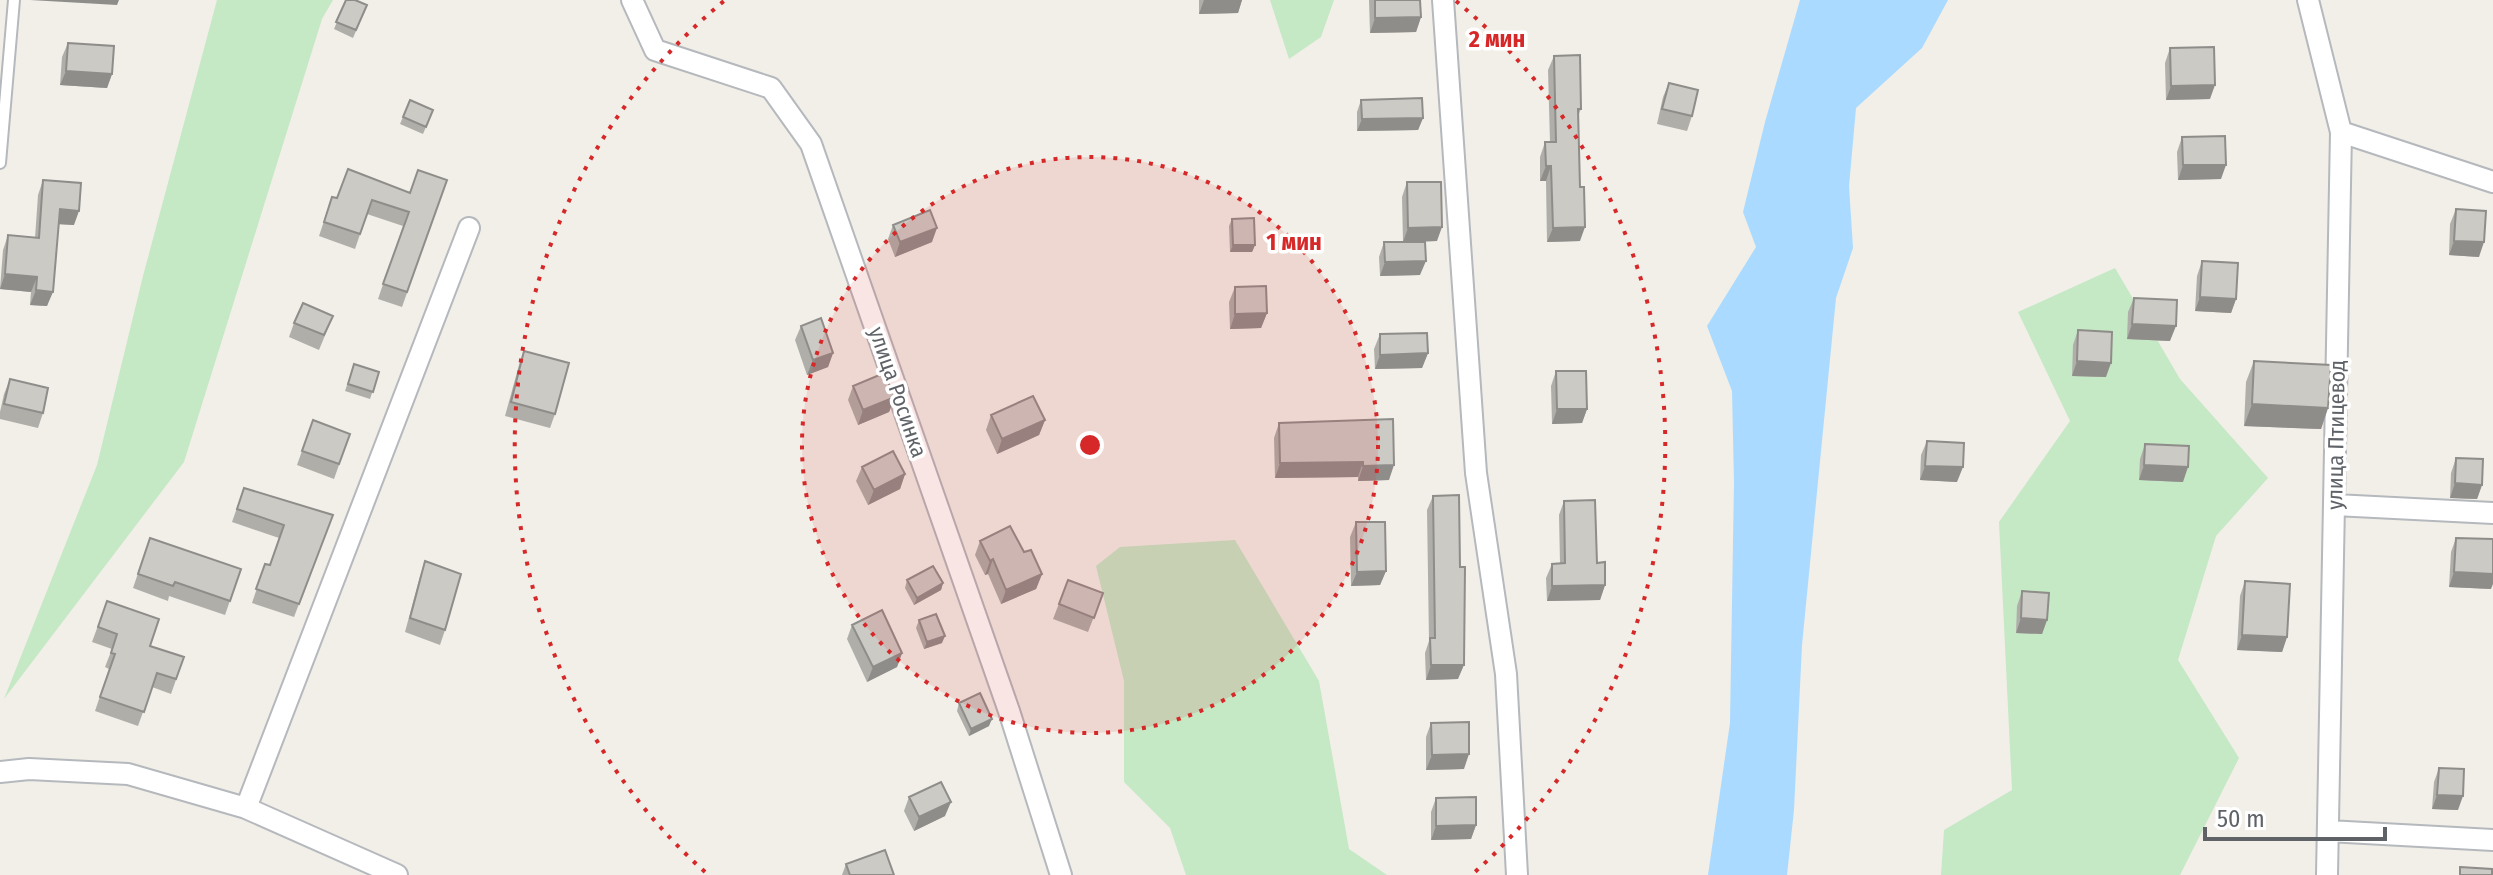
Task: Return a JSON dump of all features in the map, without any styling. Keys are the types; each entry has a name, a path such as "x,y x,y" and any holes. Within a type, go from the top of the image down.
{"street":[{"name":"улица Росинка","path":"632,0 655,50 771,88 811,144 1009,711 1061,875"},
{"path":"1443,0 1476,473 1506,674 1517,875"},
{"name":"улица Птицевод","path":"2308,0 2341,132 2327,875"},
{"path":"2341,132 2493,182"},
{"path":"246,808 469,228"},
{"path":"2335,505 2493,513"},
{"path":"0,772 29,769 128,774 246,808 397,875"},
{"path":"2328,831 2493,840"}],"lane":[{"path":"0,163 14,0"}],"green space":[{"path":"217,0 333,0 322,19 184,462 4,699 97,465 143,276"},
{"path":"1270,0 1334,0 1321,37 1289,59"},
{"path":"2115,268 2180,379 2268,478 2216,536 2178,660 2239,758 2180,875 1941,875 1944,830 2012,790 1999,522 2070,421 2018,312"},
{"path":"1235,540 1319,681 1349,849 1387,875 1186,875 1170,828 1124,782 1124,681 1096,566 1120,547"}],"water":[{"path":"1800,0 1948,0 1922,48 1856,108 1849,186 1853,248 1836,298 1802,645 1794,810 1787,875 1708,875 1730,723 1734,482 1732,391 1707,326 1756,247 1743,212"}],"building":[{"path":"346,0 367,5 356,30 336,22"},
{"path":"1375,0 1420,0 1421,17 1375,18"},
{"path":"68,43 114,46 112,74 66,71"},
{"path":"2214,47 2215,85 2171,86 2170,48"},
{"path":"1580,55 1580,187 1584,187 1585,227 1553,228 1551,166 1546,166 1545,142 1556,142 1554,56"},
{"path":"1669,83 1698,90 1692,116 1662,109"},
{"path":"1422,98 1423,118 1362,119 1361,100"},
{"path":"410,100 433,110 426,127 403,117"},
{"path":"2225,136 2226,165 2183,165 2182,137"},
{"path":"348,169 410,193 418,170 447,180 407,292 383,284 409,212 372,200 360,234 324,222 332,197 337,198"},
{"path":"43,180 81,183 79,211 60,209 53,292 36,290 37,277 5,274 8,235 39,238"},
{"path":"1407,182 1441,182 1442,227 1408,228"},
{"path":"2456,209 2486,211 2484,242 2454,241"},
{"path":"930,210 937,228 900,242 893,225"},
{"path":"1254,218 1255,245 1233,245 1232,219"},
{"path":"1384,242 1425,242 1426,261 1385,262"},
{"path":"2202,261 2238,263 2236,299 2200,297"},
{"path":"1266,286 1267,313 1235,314 1235,287"},
{"path":"2134,298 2177,300 2176,326 2132,324"},
{"path":"303,303 333,316 324,335 294,323"},
{"path":"821,318 833,353 813,360 801,326"},
{"path":"2078,330 2112,332 2111,363 2077,361"},
{"path":"1427,333 1428,353 1380,355 1380,334"},
{"path":"524,351 569,363 555,414 511,402"},
{"path":"2254,361 2331,365 2328,408 2252,404"},
{"path":"354,364 379,372 373,392 348,384"},
{"path":"1556,371 1586,371 1587,409 1557,409"},
{"path":"884,373 895,397 863,410 853,386"},
{"path":"10,379 48,388 43,413 4,404"},
{"path":"1033,396 1045,420 1002,439 991,415"},
{"path":"1393,419 1394,465 1363,466 1363,462 1280,463 1279,423"},
{"path":"313,420 350,434 339,464 302,451"},
{"path":"1927,441 1964,443 1963,467 1925,466"},
{"path":"2145,444 2189,446 2188,467 2144,465"},
{"path":"893,451 905,474 874,490 862,467"},
{"path":"2456,458 2483,459 2482,485 2455,483"},
{"path":"244,488 333,515 299,604 256,589 265,564 270,565 284,525 237,509"},
{"path":"1459,495 1460,567 1465,567 1464,665 1431,665 1430,638 1435,638 1433,496"},
{"path":"1595,500 1597,563 1605,562 1605,585 1552,586 1552,564 1565,563 1564,501"},
{"path":"1356,522 1385,522 1386,571 1357,572"},
{"path":"1010,526 1024,552 1031,550 1042,574 1006,590 993,559 990,561 980,541"},
{"path":"150,538 241,569 230,601 175,582 173,586 138,574"},
{"path":"2456,538 2493,539 2493,574 2454,572"},
{"path":"425,561 461,574 445,630 410,618"},
{"path":"933,566 943,583 917,598 907,580"},
{"path":"1068,580 1103,593 1094,618 1059,604"},
{"path":"2245,581 2290,584 2287,637 2242,635"},
{"path":"2022,591 2049,593 2047,620 2021,618"},
{"path":"107,601 159,619 150,646 184,657 176,679 157,673 144,712 100,697 115,654 111,653 117,634 98,627"},
{"path":"882,610 902,653 873,667 852,625"},
{"path":"936,614 945,636 927,642 919,620"},
{"path":"980,693 992,719 971,729 959,703"},
{"path":"1469,722 1469,754 1432,755 1431,723"},
{"path":"2439,768 2464,769 2463,796 2437,795"},
{"path":"941,782 951,802 919,817 909,797"},
{"path":"1476,797 1476,825 1436,826 1436,798"},
{"path":"885,850 894,875 850,875 846,864"},
{"path":"2460,867 2492,869 2492,875 2460,875"}]}
